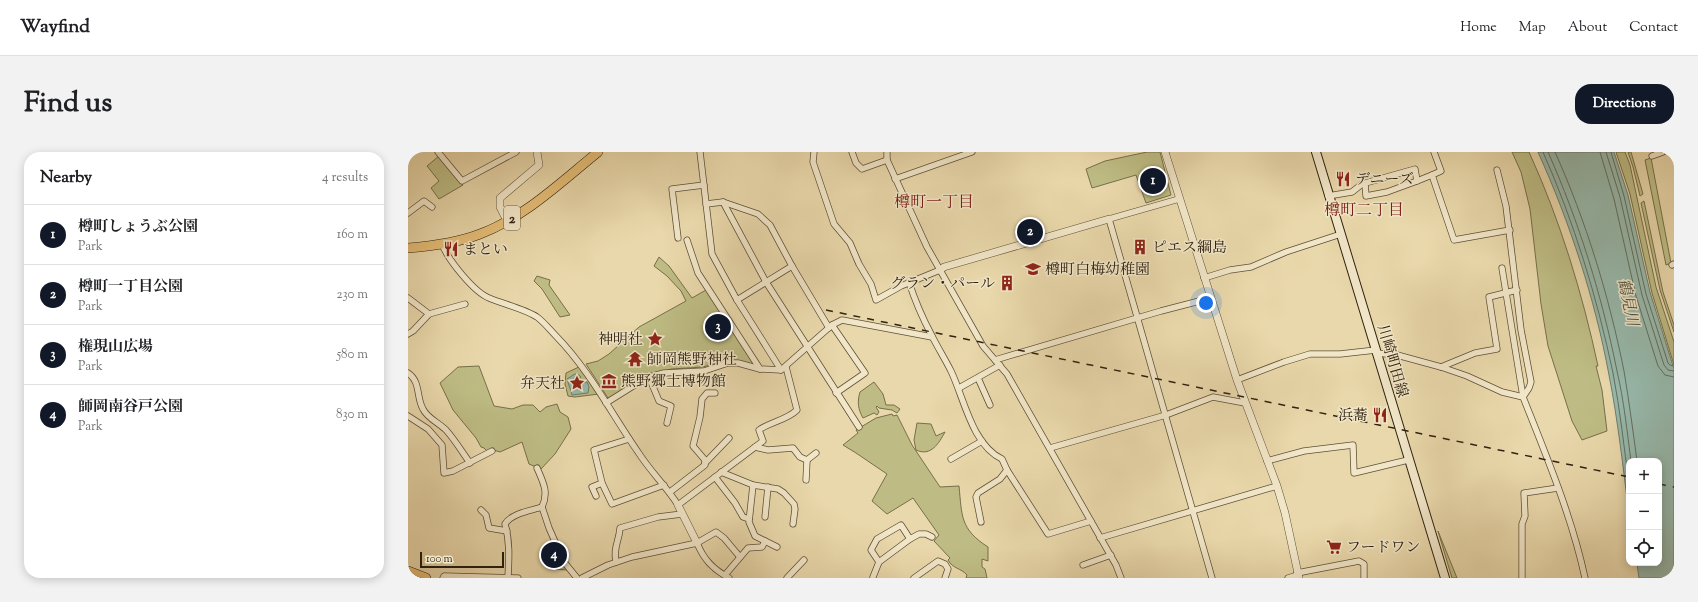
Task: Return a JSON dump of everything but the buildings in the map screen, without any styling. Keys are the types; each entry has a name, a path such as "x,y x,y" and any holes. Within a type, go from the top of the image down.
{"main road":[{"name":"2","path":"408,248 442,244 476,235 507,221 530,206 598,152"},
{"name":"川崎町田線","path":"1316,152 1328,196 1341,234 1408,460 1445,578"},
{"path":"408,571 426,578"}],"street":[{"path":"438,152 462,181 516,152"},
{"path":"507,221 500,207 500,198 538,166 537,152"},
{"path":"700,152 712,254 737,300 781,370"},
{"path":"814,152 813,162 834,224 850,243 859,264 871,284 876,300 909,282 944,267 1179,199"},
{"path":"852,152 856,163 862,169 887,160"},
{"path":"887,152 887,160 895,180 926,247 983,346 1008,374 1111,555 1121,578"},
{"path":"895,180 972,152"},
{"path":"1165,152 1237,380 1277,486 1285,513 1298,576"},
{"path":"1365,184 1366,196 1387,192 1432,175 1441,170 1434,152"},
{"path":"1652,156 1664,152"},
{"path":"1328,196 1352,192 1365,184 1415,168 1418,180"},
{"path":"1497,170 1504,193 1510,230 1521,330 1531,382 1523,397"},
{"path":"1432,175 1454,240 1510,230"},
{"path":"678,238 672,189 704,185"},
{"path":"408,213 424,201 432,207"},
{"path":"706,204 723,202 758,214 770,225 792,266 830,326 865,373 836,393"},
{"path":"723,202 766,282 859,427"},
{"path":"1109,219 1212,578"},
{"path":"1204,278 1230,270 1251,267 1271,260 1286,252 1341,234"},
{"path":"686,240 698,273 760,369"},
{"path":"442,244 446,253 458,270 483,295 538,318 582,364 643,460 670,492 697,542 702,556 712,568 727,577 740,557 748,548 762,547 765,542"},
{"path":"737,300 792,266"},
{"path":"1502,268 1523,397 1558,488 1580,556 1585,578"},
{"path":"909,282 932,337 951,370 959,388 970,420 982,441 994,455 1002,459 1007,470 1048,534 1091,521"},
{"path":"1441,367 1475,353 1497,349 1489,297 1517,290"},
{"path":"408,298 429,314"},
{"path":"995,360 1161,311 1211,298"},
{"path":"408,334 414,331 429,314 464,304"},
{"path":"606,403 649,377 664,373 704,371 728,363 738,363 760,369 781,370 830,326 842,320 932,337"},
{"path":"1237,380 1310,354 1376,352 1397,355 1441,367 1467,376 1502,392 1523,397"},
{"path":"959,388 1000,366"},
{"path":"678,505 763,441 759,430 797,410 786,367"},
{"path":"408,373 417,383 421,406 424,412 451,436 470,463"},
{"path":"649,377 659,401 671,406 667,423"},
{"path":"978,378 990,405"},
{"path":"705,463 705,460 693,446 700,418 702,399 707,393 715,393"},
{"path":"1050,448 1166,415 1213,397 1245,403"},
{"path":"408,416 428,429 442,446 444,473 453,472 492,451"},
{"path":"670,492 705,465 705,463 729,438"},
{"path":"629,439 594,450 602,483 612,504 664,485"},
{"path":"951,458 982,441"},
{"path":"1267,461 1304,451 1353,445 1354,473 1408,460"},
{"path":"755,447 768,450 793,448 800,458 806,460"},
{"path":"806,460 816,453"},
{"path":"806,460 806,480"},
{"path":"537,468 543,483 546,498 542,507 549,528 564,562 577,578"},
{"path":"981,522 976,497 978,493 1000,479 1007,470"},
{"path":"721,472 753,485 778,489 784,493 794,504 795,509 793,524"},
{"path":"714,477 735,503 743,517 748,519"},
{"path":"596,496 592,487 602,483"},
{"path":"753,485 748,519 755,536 777,547"},
{"path":"1100,538 1277,486"},
{"path":"765,517 768,487"},
{"path":"1522,578 1522,524 1525,516 1524,493 1558,488"},
{"path":"508,577 510,555 505,524 508,520 542,507"},
{"path":"481,510 486,515 489,528 507,531"},
{"path":"616,562 615,547 620,528 658,517 682,514"},
{"path":"879,562 871,550 877,539 901,524 910,539"},
{"path":"582,578 616,562 697,542 716,532 724,538 740,557"},
{"path":"874,578 879,562 910,539 919,534 926,534 932,537"},
{"path":"1083,565 1111,555"},
{"path":"787,578 804,560"},
{"path":"914,578 938,561 946,564 948,570 945,578"},
{"path":"1288,578 1359,561 1364,564 1364,578"},
{"path":"443,578 444,576 518,578"}],"shaded area":[{"path":"1147,152 1160,152 1171,195 1146,203 1136,175 1092,188 1086,169 1105,161"},
{"path":"1512,152 1529,152 1551,204 1560,230 1592,338 1598,366 1596,366 1602,390 1607,431 1582,440 1572,421 1548,346 1541,304 1530,209 1521,172"},
{"path":"1616,152 1625,152 1630,165 1656,287 1674,342 1674,365 1652,293 1630,194"},
{"path":"1628,152 1631,152 1643,194 1640,196 1633,167"},
{"path":"439,156 463,185 439,199 431,188 439,181 427,166"},
{"path":"1651,158 1671,263 1666,265 1645,160"},
{"path":"1644,201 1663,292 1674,325 1674,332 1660,290 1641,203"},
{"path":"1041,223 1044,235 1020,242 1016,230"},
{"path":"659,257 669,266 692,298 706,290 755,365 723,361 703,367 671,369 637,382 612,398 608,398 586,364 598,361 609,354 639,327 686,301 681,291 667,276 654,266"},
{"path":"537,276 550,280 549,285 570,315 560,317 542,289 534,281"},
{"path":"479,366 494,406 512,409 523,405 533,405 540,412 546,407 557,404 560,412 568,417 571,429 555,454 541,469 529,464 522,442 500,452 490,449 487,451 481,447 476,438 453,410 440,383 458,367"},
{"path":"581,366 599,394 575,397 568,396 565,384 566,373"},
{"path":"874,382 883,394 886,405 894,405 900,409 897,413 892,410 879,408 877,406 876,407 879,412 877,415 874,413 863,418 858,405 860,392"},
{"path":"892,414 893,416 897,415 912,445 940,487 959,486 962,514 967,528 988,547 988,561 982,559 982,567 985,569 987,578 966,578 967,575 965,573 950,563 948,560 950,558 934,541 939,535 913,498 887,514 872,501 887,474 843,445 858,433 856,430 876,418"},
{"path":"917,423 931,424 936,436 945,432 934,448 926,452 916,450 914,440"},
{"path":"1438,531 1457,578 1452,578"},
{"path":"554,547 560,561 567,570 551,569 549,549"}],"water":[{"name":"鶴見川","path":"1538,152 1614,152 1628,195 1650,292 1674,369 1674,578 1639,578 1637,566 1662,566 1662,458 1626,458 1626,491 1609,375 1596,318 1589,290 1571,234"},
{"path":"575,374 581,377 575,381 574,385 587,382 589,387 588,393 572,395 567,379"}],"railway":[{"path":"826,310 1626,476"},
{"path":"1662,485 1674,487"}],"place":[{"name":"デニーズ","path":"1343,179"},
{"name":"樽町しょうぶ公園","path":"1153,181"},
{"name":"樽町一丁目公園","path":"1030,232"},
{"name":"ピエス綱島","path":"1140,247"},
{"name":"まとい","path":"451,249"},
{"name":"樽町白梅幼稚園","path":"1033,269"},
{"name":"グラン・パール","path":"1007,283"},
{"name":"権現山広場","path":"718,327"},
{"name":"神明社","path":"655,339"},
{"name":"師岡熊野神社","path":"635,359"},
{"name":"熊野郷土博物館","path":"609,381"},
{"name":"弁天社","path":"577,383"},
{"name":"浜蕎","path":"1380,415"},
{"name":"フードワン","path":"1334,547"},
{"name":"師岡南谷戸公園","path":"554,555"}],"district":[{"name":"樽町一丁目","path":"934,201"},
{"name":"樽町二丁目","path":"1364,209"}]}
